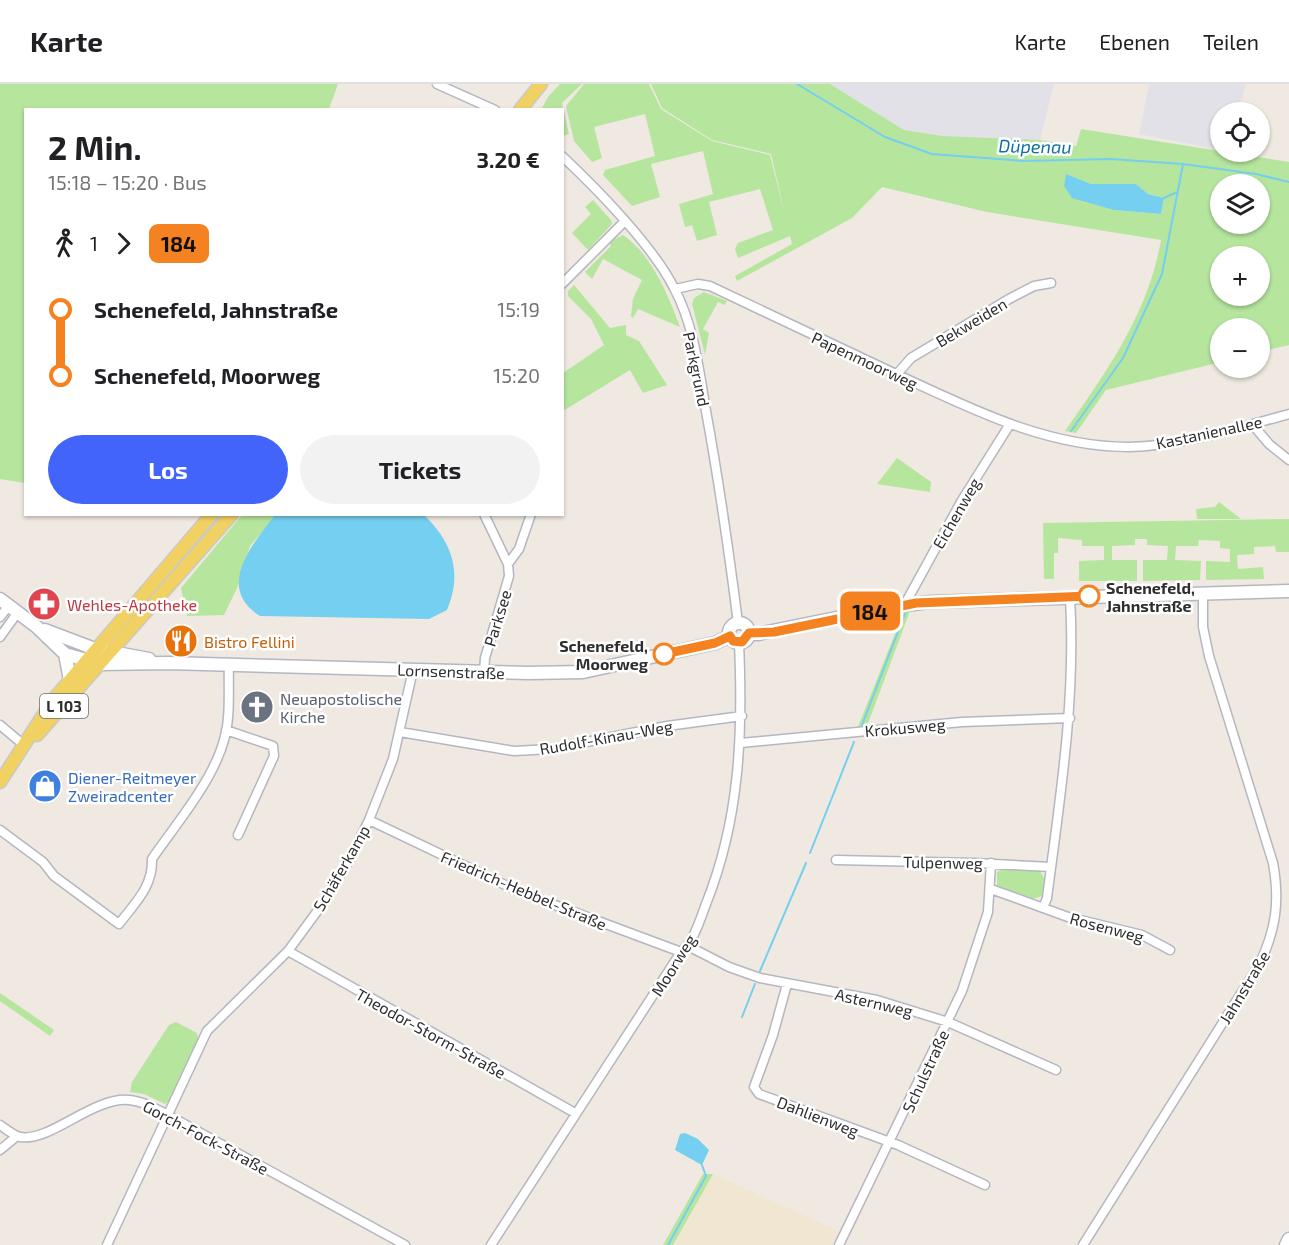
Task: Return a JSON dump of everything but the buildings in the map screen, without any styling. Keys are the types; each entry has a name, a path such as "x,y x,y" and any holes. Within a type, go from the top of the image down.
{"main road":[{"path":"522,108 541,84"},
{"name":"L 103","path":"0,782 47,709 95,649 210,516"},
{"name":"L 103","path":"25,746 56,716 230,516"}],"street":[{"path":"437,84 491,108"},
{"name":"Parkgrund","path":"564,158 650,252 675,288 688,324 698,363 725,518 738,623"},
{"path":"564,282 624,222"},
{"name":"Bekweiden","path":"897,374 911,358 1009,299 1034,286 1051,283"},
{"name":"Papenmoorweg","path":"675,288 698,284 710,286 968,408 1010,424 1057,437"},
{"name":"Kastanienallee","path":"1057,437 1094,445 1152,446 1185,441 1289,414"},
{"name":"Eichenweg","path":"905,604 961,502 1010,424"},
{"path":"1252,424 1269,444 1289,460"},
{"path":"485,516 508,564"},
{"name":"Parksee","path":"484,672 485,658 509,576 508,564 519,549 530,516"},
{"path":"749,633 790,628 905,604 955,600 1289,591"},
{"name":"Jahnstraße","path":"1083,1245 1259,965 1277,918 1277,886 1273,863 1209,656 1203,627 1203,594"},
{"path":"991,889 1043,908 1051,867 1070,718 1072,663 1070,597"},
{"path":"0,617 9,605"},
{"path":"9,605 37,627 65,654 70,680"},
{"path":"0,635 9,605"},
{"path":"738,623 746,626 749,633 747,639 735,639 732,626 738,623"},
{"name":"Lornsenstraße","path":"37,627 73,643 168,663"},
{"name":"Lornsenstraße","path":"65,654 85,662 100,664 168,663 484,672 583,672 735,639"},
{"name":"Moorweg","path":"491,1245 685,949 725,850 741,743 742,716 735,639"},
{"path":"95,649 100,664"},
{"path":"0,830 43,862 54,876 119,924 149,885 152,877 152,859 212,770 226,730 229,665"},
{"name":"Schäferkamp","path":"168,1115 207,1031 288,951 335,884 369,820 400,732 413,670"},
{"name":"Rudolf-Kinau-Weg","path":"400,732 514,751 551,749 667,726 742,716"},
{"name":"Krokusweg","path":"741,743 962,722 1070,718"},
{"path":"0,725 25,746"},
{"path":"226,730 273,746 274,756 237,835"},
{"name":"Friedrich-Hebbel-Straße","path":"369,820 520,892 685,949"},
{"name":"Tulpenweg","path":"836,860 991,863 1051,867"},
{"name":"Schulstraße","path":"839,1245 948,1022 983,931 991,889 991,863"},
{"name":"Rosenweg","path":"1043,908 1068,917 1142,935 1170,950"},
{"name":"Asternweg","path":"685,949 737,970 787,984 877,1000 948,1022 1056,1070"},
{"name":"Theodor-Storm-Straße","path":"288,951 576,1113"},
{"name":"Dahlienweg","path":"787,984 773,1035 754,1087 759,1094 890,1143 985,1185"},
{"name":"Gorch-Fock-Straße","path":"17,1136 38,1134 113,1101 139,1101 405,1245"},
{"path":"107,1245 168,1115"},
{"path":"0,1125 17,1136 0,1150"},
{"path":"1286,1245 1289,1239"}],"shaded area":[{"path":"830,84 1054,84 1040,140 943,136 904,130"},
{"path":"1149,84 1246,84 1241,102 1210,102 1210,148 1139,134"},
{"path":"713,1174 839,1231 832,1245 673,1245"}],"green space":[{"path":"0,84 338,84 329,108 24,108 24,483 0,479"},
{"path":"560,84 582,84 562,103 563,108 542,108"},
{"path":"584,84 649,84 661,109 712,141 770,155 786,219 771,154 712,140 662,108 651,84 830,84 904,130 943,136 1040,140 1076,146 1081,129 1210,149 1210,162 1270,162 1270,159 1289,162 1289,345 1270,350 1270,318 1210,318 1210,365 1106,390 1076,433 1065,431 1124,341 1146,293 1161,240 987,212 882,187 852,218 737,281 735,276 792,244 790,236 738,258 735,249 738,243 773,230 760,189 709,202 717,235 697,241 692,225 685,227 679,204 713,194 703,151 651,164 660,197 632,206 603,175 605,170 655,156 645,114 594,127 602,158 592,162 574,141 566,106","holes":["1066,175 1091,184 1136,184 1148,194 1164,198 1161,214 1114,210"]},
{"path":"564,112 569,134 564,136"},
{"path":"593,200 612,224 588,250 572,233 591,214 585,207"},
{"path":"623,235 651,264 680,327 638,309 633,318 631,316 633,299 642,280 603,259 592,279 585,272 610,247 611,241"},
{"path":"574,285 610,328 626,325 626,335 639,341 667,385 643,393 630,370 564,410 564,372 604,345 591,319 568,296 568,291"},
{"path":"704,292 727,301 725,305 718,302 703,329 709,333 705,355 692,304 694,298"},
{"path":"897,458 931,482 930,492 877,484"},
{"path":"1219,502 1241,519 1197,519 1196,509 1215,507"},
{"path":"241,516 275,516 250,546 238,586 224,615 187,616 181,588"},
{"path":"1289,519 1289,552 1276,552 1275,546 1254,547 1254,554 1237,555 1238,569 1263,567 1264,579 1206,580 1206,561 1230,562 1230,549 1220,548 1220,541 1199,540 1198,546 1176,546 1175,560 1201,561 1200,580 1143,581 1143,560 1167,560 1168,546 1147,545 1147,539 1135,539 1135,545 1112,546 1112,560 1137,560 1137,581 1079,581 1079,561 1104,560 1104,546 1082,546 1082,540 1058,538 1058,553 1054,553 1054,579 1044,579 1043,523"},
{"path":"904,611 910,611 867,726 858,727"},
{"path":"1005,867 1040,871 1045,880 1043,895 1027,898 997,886 997,872"},
{"path":"0,993 54,1030 50,1036 0,1001"},
{"path":"176,1022 197,1033 198,1040 169,1101 165,1104 144,1094 130,1092 132,1082 169,1025"},
{"path":"703,1174 713,1174 673,1245 663,1245"}],"water":[{"path":"1066,174 1091,184 1136,184 1148,194 1164,198 1161,214 1114,210 1072,198 1064,186"},
{"path":"274,516 425,516 442,536 452,558 454,583 452,596 447,610 429,619 260,616 247,605 240,592 239,579 242,566 257,539"},
{"path":"685,1133 698,1139 709,1150 702,1165 675,1150 680,1134"}],"waterway":[{"name":"Düpenau","path":"797,84 885,137 932,154 1023,161 1111,159 1183,164 1256,174 1289,182"},
{"path":"1071,431 1123,358 1162,274 1183,164"},
{"path":"1164,198 1177,192"},
{"path":"862,725 906,611"},
{"path":"810,853 854,742"},
{"path":"760,971 806,863"},
{"path":"742,1017 755,984"},
{"path":"668,1245 706,1176 702,1165"}],"bus line":[{"name":"184","path":"664,654 715,643 730,636 733,641 742,642 747,639 749,633 774,632 905,604 955,600 1089,596"}],"place":[{"name":"Schenefeld, Jahnstraße","path":"1089,596"},
{"name":"Wehles-Apotheke","path":"44,604"},
{"name":"Bistro Fellini","path":"181,641"},
{"name":"Schenefeld, Moorweg","path":"664,654"},
{"name":"Neuapostolische Kirche","path":"257,707"},
{"name":"Diener-Reitmeyer Zweiradcenter","path":"45,786"}]}
